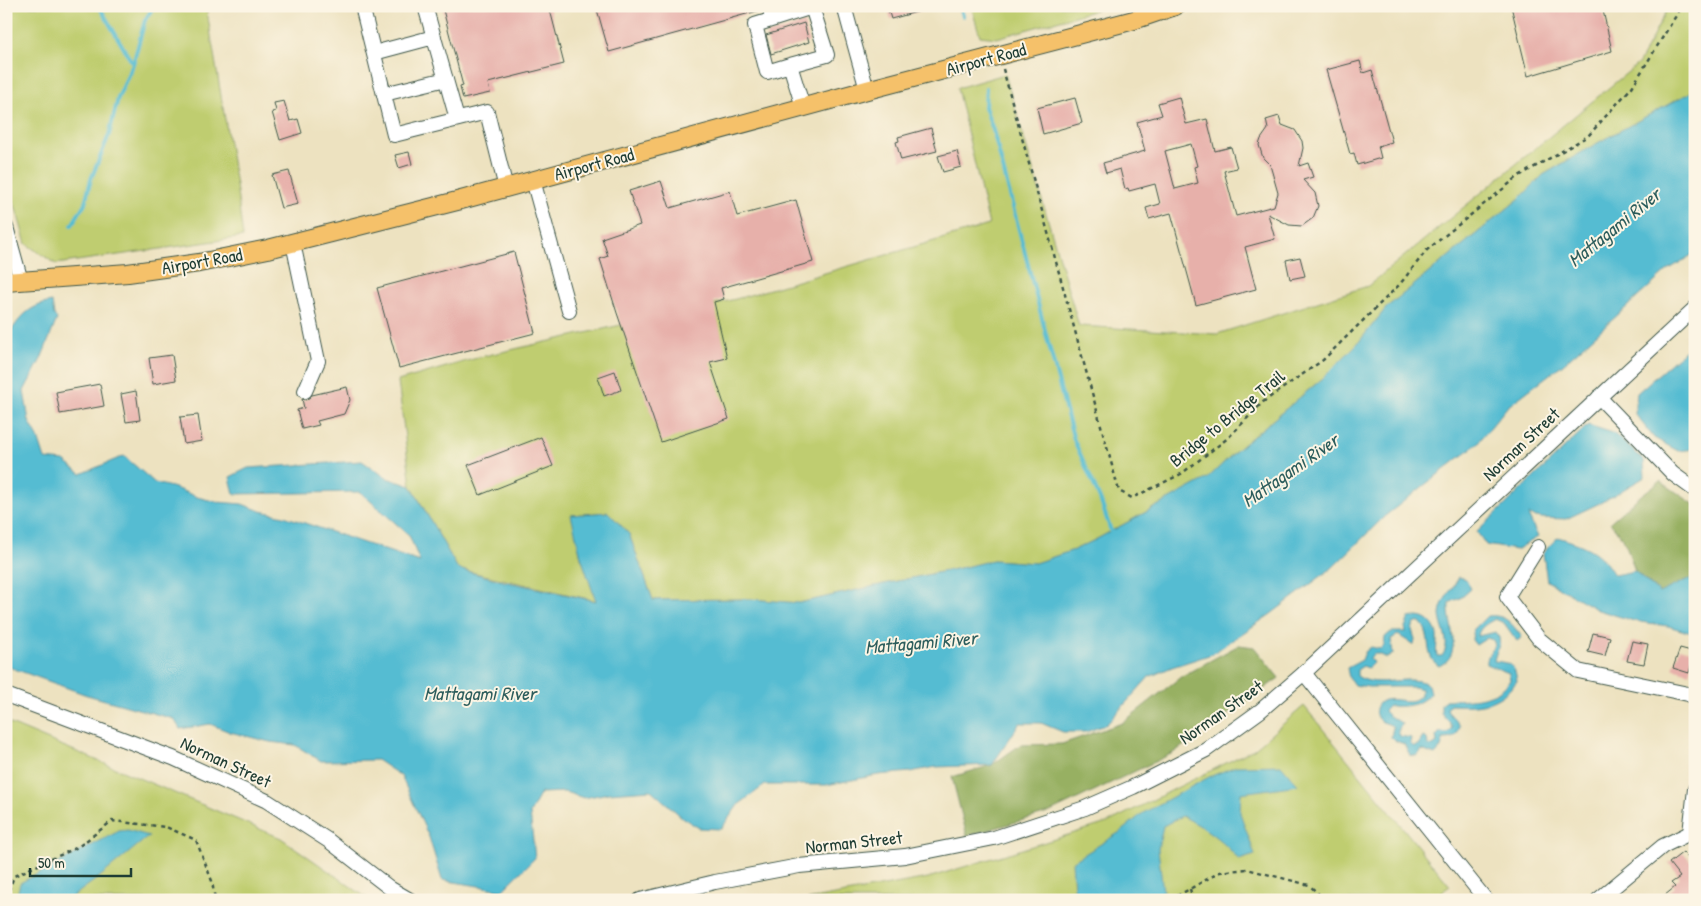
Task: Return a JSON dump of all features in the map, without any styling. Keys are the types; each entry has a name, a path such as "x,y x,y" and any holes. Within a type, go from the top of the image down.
{"main road":[{"name":"Airport Road","path":"14,282 128,273 190,264 293,243 1134,20 1175,6"}],"street":[{"path":"362,6 394,135 487,112 506,188"},
{"path":"425,6 457,119"},
{"path":"844,6 867,90"},
{"path":"812,7 827,55 790,65 767,72 755,25 771,13 812,7"},
{"path":"374,53 434,37"},
{"path":"790,65 803,107"},
{"path":"384,94 446,79"},
{"path":"533,180 569,311"},
{"path":"6,227 14,282"},
{"path":"293,243 318,361 305,391"},
{"name":"Norman Street","path":"640,900 715,882 780,870 905,856 994,838 1086,808 1133,787 1206,750 1260,711 1304,673 1695,308"},
{"path":"1599,397 1673,474 1695,490"},
{"path":"1538,547 1507,597 1539,639 1578,671 1695,697"},
{"path":"1304,673 1486,900"},
{"name":"Norman Street","path":"6,695 173,758 267,801 329,841 391,889 410,900"},
{"path":"1598,900 1663,846 1692,833 1695,789"}],"path":[{"name":"Bridge to Bridge Trail","path":"999,56 1119,491 1132,498 1181,474 1228,438 1263,402 1323,360 1400,284 1427,250 1519,176 1588,136 1632,87 1682,6"},
{"path":"6,898 14,876 78,847 112,821 166,827 196,840 212,881 215,900"},
{"path":"1170,900 1220,872 1247,869 1308,885 1325,900"},
{"path":"1190,889 1193,900"}],"green space":[{"path":"6,6 206,6 243,237 56,264 26,244 6,173"},
{"path":"971,6 1110,6 997,38 980,36"},
{"path":"1669,6 1695,6 1695,48 1688,56 1695,72 1695,90 1543,175 1520,198 1387,307 1358,343 1322,379 1239,448 1208,478 1074,550 1035,563 993,560 799,603 750,599 653,600 629,534 608,512 572,515 581,557 597,601 458,569 411,486 398,381 484,356 736,299 989,225 957,88 1005,74 1079,326 1217,334 1368,286 1639,63"},
{"path":"1660,481 1695,505 1695,580 1686,580 1660,593 1635,571 1625,542 1610,522"},
{"path":"1239,645 1254,647 1279,678 1173,753 1048,813 967,836 952,777 992,765 1020,745 1062,744 1122,723 1182,676"},
{"path":"1304,706 1450,886 1430,900 807,900 928,878 1107,823 1254,749"},
{"path":"6,722 281,838 370,900 6,900"}],"water":[{"name":"Mattagami River","path":"1695,90 1695,253 1668,270 1563,364 1507,407 1477,444 1385,516 1332,568 1271,614 1212,654 1172,667 1149,677 1107,724 1086,732 1063,732 1041,723 1020,723 992,765 936,767 826,785 765,785 738,805 721,829 699,828 683,818 651,790 608,793 584,798 565,792 541,793 530,813 535,858 503,890 442,880 429,837 401,776 377,760 321,761 295,745 270,742 230,732 210,724 180,729 174,719 87,695 6,666 6,338 25,314 36,306 52,302 54,315 57,319 41,359 24,391 29,421 38,437 45,459 64,461 81,474 124,456 155,483 175,488 197,497 217,502 242,504 261,511 284,516 420,562 409,535 360,492 234,494 230,477 248,468 362,461 387,478 411,486 458,569 503,581 596,601 581,557 571,515 608,512 629,534 653,600 750,599 799,603 993,560 1035,563 1074,550 1097,539 1208,478 1239,448 1322,379 1358,343 1387,307 1520,198 1543,175"},
{"path":"1695,342 1695,449 1678,451 1654,438 1635,414 1637,393"},
{"path":"1588,425 1613,433 1644,460 1645,477 1602,502 1566,519 1541,518 1528,515 1538,537 1516,550 1486,545 1477,532"},
{"path":"1558,537 1576,543 1597,554 1603,559 1614,575 1635,571 1659,593 1686,580 1695,580 1695,634 1668,626 1634,621 1598,610 1547,581 1543,553"},
{"path":"1459,577 1466,579 1471,589 1462,597 1449,603 1453,647 1447,661 1439,666 1434,662 1429,651 1424,627 1420,622 1414,624 1412,630 1415,639 1414,645 1398,635 1391,639 1393,654 1387,658 1379,654 1373,654 1370,658 1373,663 1368,668 1363,666 1357,670 1357,676 1374,682 1410,680 1428,684 1430,694 1421,701 1406,706 1389,706 1384,711 1402,724 1398,731 1400,736 1411,738 1410,743 1414,747 1418,745 1423,737 1427,739 1428,745 1433,746 1437,743 1436,736 1440,732 1447,733 1452,729 1450,723 1441,713 1441,705 1445,700 1481,698 1498,692 1510,680 1509,673 1486,664 1486,660 1495,645 1493,640 1487,638 1476,645 1472,640 1473,630 1487,616 1499,616 1508,620 1522,637 1517,641 1504,623 1495,619 1482,628 1478,636 1496,632 1499,643 1494,661 1511,665 1515,671 1517,681 1502,695 1487,703 1450,705 1447,709 1460,726 1456,735 1449,739 1442,739 1441,748 1435,755 1422,750 1417,756 1410,755 1404,744 1391,737 1393,727 1378,719 1376,710 1380,702 1384,700 1415,700 1421,696 1421,689 1414,687 1354,685 1349,678 1347,668 1362,660 1365,652 1371,647 1380,649 1384,646 1385,637 1391,632 1406,632 1405,627 1409,618 1414,617 1429,621 1434,627 1437,634 1437,656 1442,656 1445,651 1446,641 1440,615 1441,610 1444,600"},
{"path":"1281,765 1298,785 1241,793 1240,813 1255,855 1239,860 1213,835 1182,816 1163,826 1158,849 1163,891 1148,900 1080,900 1074,888 1072,862 1120,832 1143,813 1209,777 1236,766"},
{"path":"128,830 149,836 68,900 16,900 20,883 119,831"}],"building":[{"path":"442,6 549,6 564,64 488,83 490,93 463,99 460,87 463,86"},
{"path":"596,6 760,6 761,10 609,52"},
{"path":"887,6 924,6 924,10 891,19"},
{"path":"1511,6 1602,6 1612,51 1528,76"},
{"path":"804,23 809,42 771,54 766,35"},
{"path":"1360,61 1363,73 1372,70 1392,142 1378,146 1381,158 1357,165 1354,153 1350,154 1326,70"},
{"path":"1179,97 1186,124 1207,119 1215,151 1231,147 1237,168 1224,171 1236,216 1274,206 1278,193 1270,165 1263,158 1259,145 1268,129 1266,120 1279,116 1282,125 1295,130 1302,141 1303,148 1299,166 1308,163 1313,177 1303,180 1315,193 1318,206 1313,218 1302,226 1289,225 1268,214 1275,239 1245,247 1256,289 1196,305 1171,213 1149,219 1146,208 1160,204 1155,184 1129,191 1128,188 1125,189 1120,169 1106,173 1103,163 1145,151 1137,122 1162,115 1158,103","holes":["1191,144 1197,166 1194,167 1198,183 1175,189 1165,151"]},
{"path":"1075,98 1082,123 1043,134 1037,108"},
{"path":"284,101 290,121 298,119 302,133 280,140 272,112 276,111 274,103"},
{"path":"931,128 937,151 901,160 896,142 899,141 898,137"},
{"path":"957,151 961,167 943,172 938,156"},
{"path":"409,152 412,164 399,168 395,155"},
{"path":"289,171 298,204 281,208 272,175"},
{"path":"661,181 670,208 730,191 737,216 796,200 813,262 721,288 724,299 714,302 727,358 710,362 729,419 661,442 600,259 608,256 602,238 640,225 629,191"},
{"path":"514,252 535,333 399,368 377,288"},
{"path":"1300,257 1305,276 1290,279 1286,260"},
{"path":"172,355 176,380 153,384 149,358"},
{"path":"615,371 621,390 604,396 598,377"},
{"path":"100,384 104,406 60,414 56,392"},
{"path":"347,387 350,400 344,414 317,421 319,425 302,429 297,410 304,408 302,399 306,400 312,395"},
{"path":"136,391 140,420 126,422 121,394"},
{"path":"198,415 202,441 184,444 180,417"},
{"path":"541,437 553,466 480,495 468,465"},
{"path":"1593,633 1610,637 1605,656 1588,652"},
{"path":"1632,641 1648,644 1644,664 1627,661"},
{"path":"1680,648 1695,652 1689,673 1673,668"},
{"path":"1683,852 1695,866 1695,900 1659,900 1675,887 1671,883 1680,877 1669,863"}],"waterway":[{"path":"99,6 133,64"},
{"path":"72,225 85,203 91,179 109,135 118,98 133,64 145,20 154,6"},
{"path":"960,6 963,16"},
{"path":"986,88 985,107 993,130 1074,440 1100,499 1112,534"}]}
